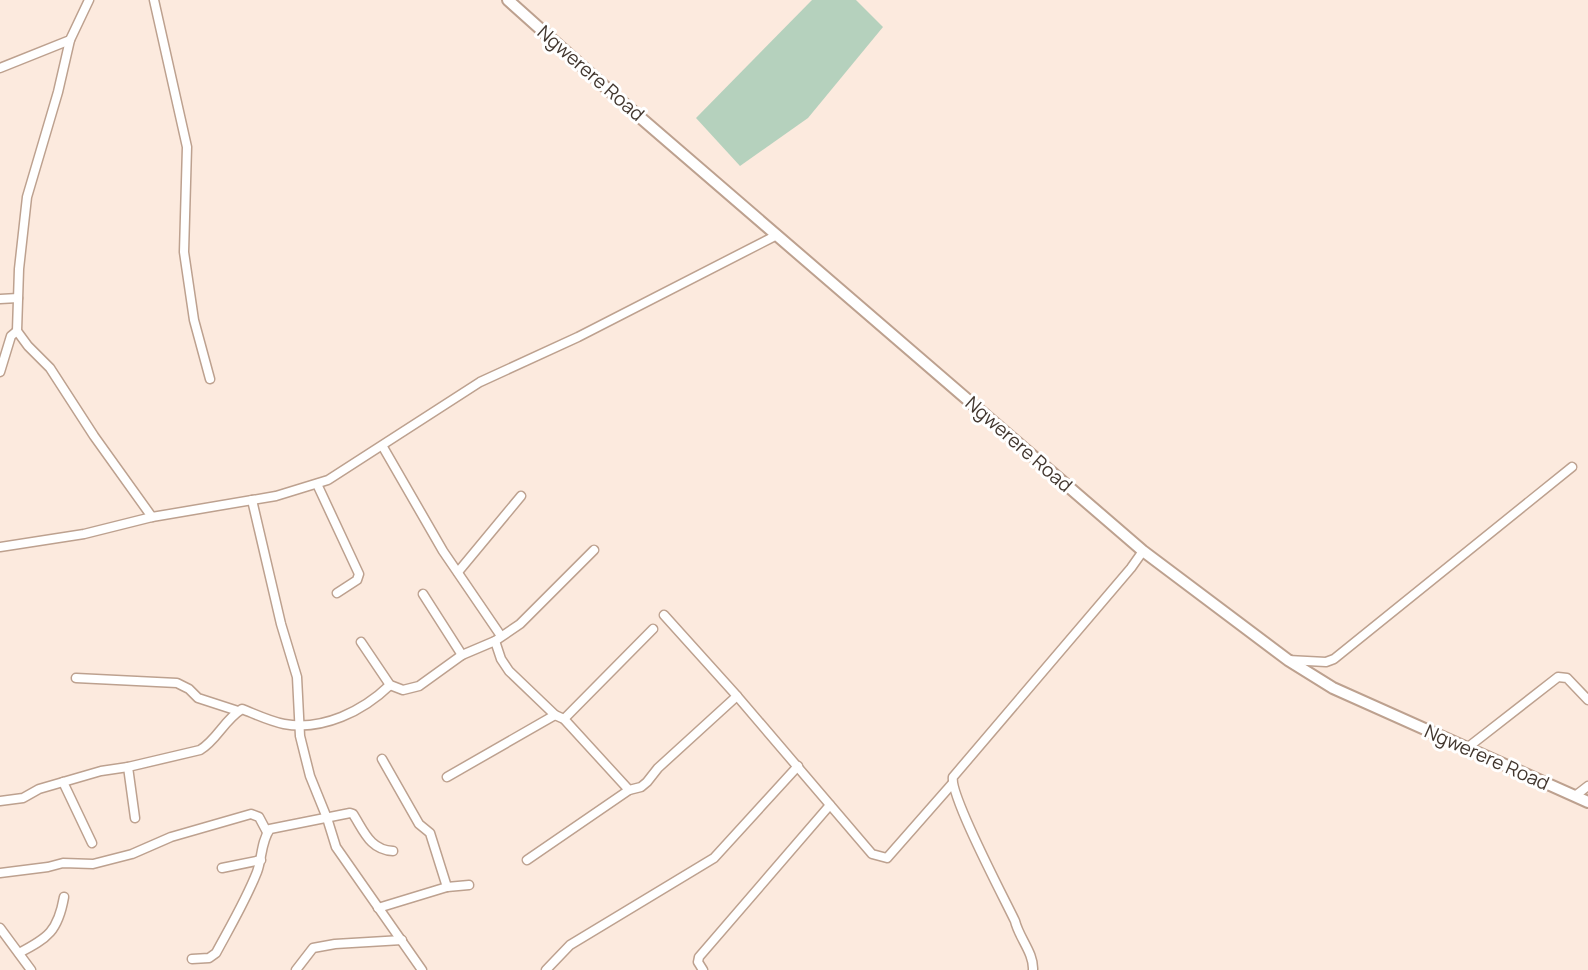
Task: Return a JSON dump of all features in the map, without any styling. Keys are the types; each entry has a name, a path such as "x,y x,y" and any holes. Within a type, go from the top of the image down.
{"main road":[{"name":"Ngwerere Road","path":"508,0 1143,551 1288,660 1333,688 1588,802"}],"street":[{"path":"89,0 70,40 58,92 27,197 21,234 17,331 50,368 94,436 152,516"},
{"path":"154,0 187,147 184,252 194,320 211,379"},
{"path":"0,68 70,40"},
{"path":"0,547 84,534 152,516 252,500 328,480 480,382 578,337 777,235"},
{"path":"0,299 18,298"},
{"path":"0,372 11,336 17,331"},
{"path":"383,447 425,522 498,639 501,659 509,671 555,715 564,719 629,790"},
{"path":"1288,660 1326,662 1334,659 1572,467"},
{"path":"317,484 359,574 357,580 337,593"},
{"path":"458,572 521,496"},
{"path":"252,500 281,624 295,667 304,754 336,847 422,970"},
{"path":"361,642 390,685 403,690 419,686 462,655 498,639 520,624 594,550"},
{"path":"664,615 798,766 872,855 887,858 952,784 964,762 1143,551"},
{"path":"423,594 462,655"},
{"path":"564,719 653,629"},
{"path":"1467,748 1558,677 1567,678 1588,700"},
{"path":"76,678 177,683 198,698 238,711"},
{"path":"0,801 23,798 33,791 101,771 200,750 208,745 227,720 242,709 287,724 301,724 342,717 372,701 390,685"},
{"path":"527,860 629,790 641,787 737,696"},
{"path":"447,777 555,715"},
{"path":"382,759 419,824 430,832 447,887"},
{"path":"546,970 570,945 714,858 798,766"},
{"path":"128,767 135,818"},
{"path":"63,782 92,843"},
{"path":"952,784 1015,921 1018,933 1031,954 1033,970"},
{"path":"1574,796 1588,786"},
{"path":"703,970 698,962 699,957 830,805"},
{"path":"0,873 63,863 93,864 132,853 171,837 251,814 259,817 267,832 261,860 216,953 209,958 192,959"},
{"path":"267,832 270,829 353,814 376,847 383,851 393,851"},
{"path":"222,869 261,860"},
{"path":"378,908 447,887 469,885"},
{"path":"19,953 45,939 57,925 64,898"},
{"path":"0,928 31,970"},
{"path":"296,970 313,948 402,940"}],"green space":[{"path":"812,0 856,0 883,27 808,118 740,166 696,118"}]}
